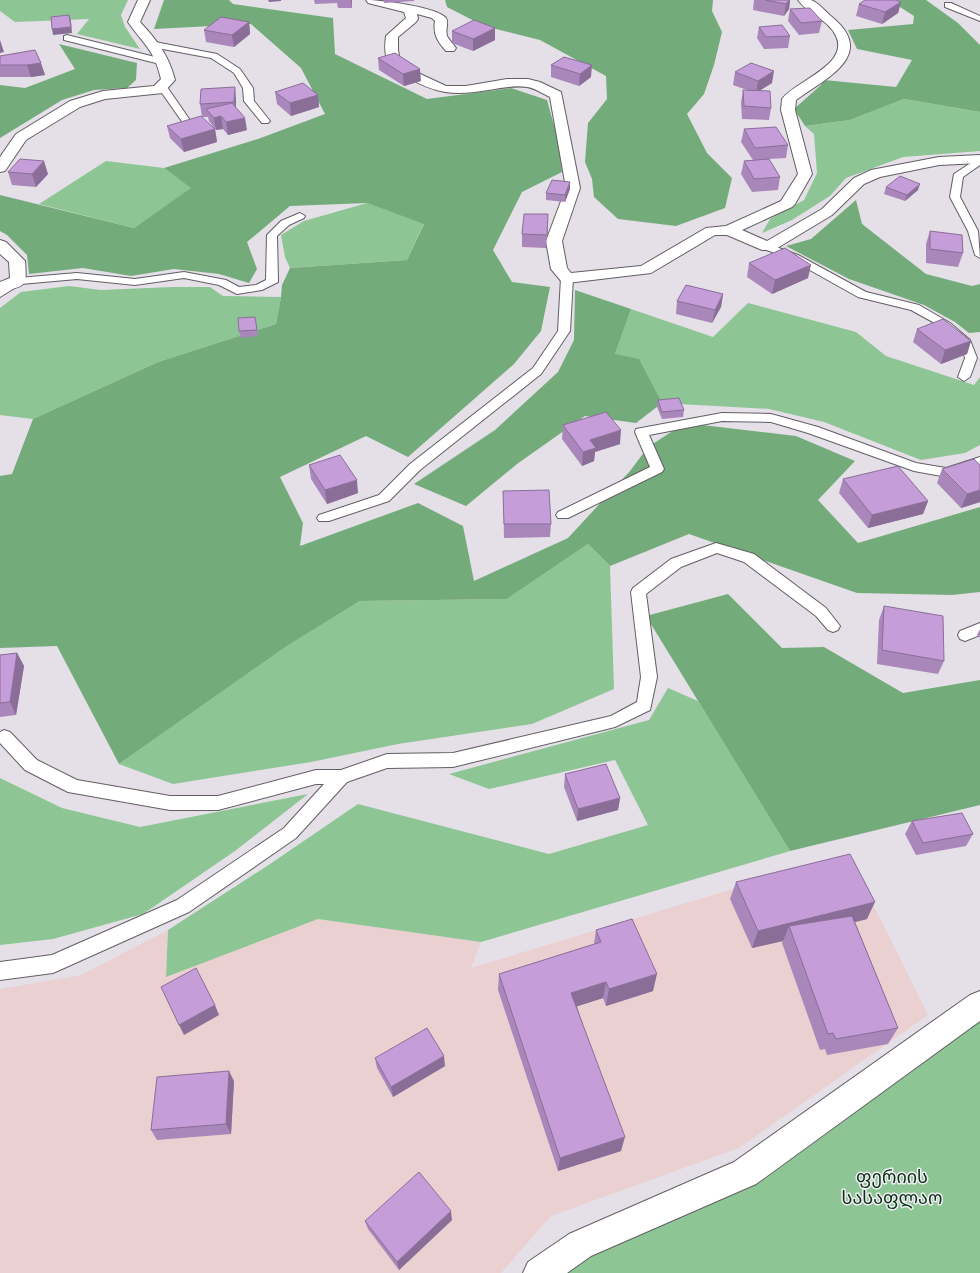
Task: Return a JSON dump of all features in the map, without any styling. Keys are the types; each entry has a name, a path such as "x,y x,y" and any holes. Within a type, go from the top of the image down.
{"street":[{"path":"0,168 21,137 75,104 103,95 158,90 168,80 164,62 155,45 134,22 144,0"},
{"path":"372,0 409,10 436,15 441,20 439,32 441,38 450,48"},
{"path":"409,10 412,19 392,36 391,48 395,62 410,74 445,90 474,88 504,83 529,83 556,95 573,188 554,241 559,269 567,278 645,270 711,231 729,230 787,204 805,174 788,110 789,99 838,63 844,51 843,36 834,25 804,0"},
{"path":"729,230 768,247 828,212 859,181 876,173 939,161 980,160"},
{"path":"0,245 18,260 18,282 0,287"},
{"path":"539,1273 580,1245 745,1173 980,1004"}],"lane":[{"path":"948,5 980,19"},
{"path":"67,38 82,43 122,50 164,62"},
{"path":"155,45 214,56 237,71 248,88 249,101 265,121"},
{"path":"162,86 191,128"},
{"path":"980,160 958,176 955,197 973,231 980,255"},
{"path":"0,294 18,282 78,276 135,282 184,275 222,282 237,291 258,288 272,282 272,236 285,223 300,216"},
{"path":"768,247 794,258 862,295 915,307 946,325 966,343 971,358 964,377"},
{"path":"324,518 384,498 416,467 536,371 564,331 567,278"},
{"path":"563,515 657,468 640,432 722,417 771,418 813,430 914,467 947,473 980,461"},
{"path":"4,737 32,765 74,787 170,803 218,803 316,777 341,778 387,762 453,760 615,721 644,706 649,678 638,592 676,563 716,548 749,558 820,612 833,626"},
{"path":"965,635 980,629"},
{"path":"0,971 53,964 183,906 290,833 341,778"}],"shaded area":[{"path":"848,854 928,1015 739,1148 551,1216 501,1273 0,1273 0,989 81,975 168,930 166,977 318,919 481,942 471,968"}],"green space":[{"path":"0,0 128,0 121,15 125,27 140,49 77,34 89,19 15,22 0,11"},
{"path":"164,0 229,0 233,4 333,18 335,54 427,99 511,88 547,100 558,140 562,172 522,192 493,250 512,282 550,287 541,331 514,364 408,457 366,436 280,477 303,523 300,546 418,503 463,526 474,581 568,538 630,471 648,447 685,423 796,436 855,461 818,500 858,543 980,507 980,592 952,595 857,593 689,534 610,566 588,544 507,599 360,601 287,646 119,764 57,646 0,648 0,476 12,474 33,419 158,362 276,324 282,285 290,268 407,260 424,224 367,203 290,206 247,242 257,269 249,283 219,274 174,269 131,276 83,268 29,274 27,255 7,235 0,231 0,195 134,228 191,188 164,168 258,139 325,114 301,68 251,24 154,29"},
{"path":"445,0 713,0 712,11 722,32 714,65 704,94 687,114 707,153 732,178 725,208 676,226 618,219 594,197 592,179 585,162 588,123 607,99 606,76 540,40 484,26 447,7"},
{"path":"889,0 926,0 958,23 980,45 980,112 904,99 850,120 805,126 794,109 821,85 824,80 896,87 912,60 857,49 848,30 913,24 914,16"},
{"path":"59,44 137,63 136,80 127,88 94,90 62,100 0,138 0,85 25,88 75,69"},
{"path":"904,99 980,112 980,151 903,157 846,178 830,196 792,220 762,233 770,219 804,200 817,173 814,134 805,126 850,120"},
{"path":"106,161 164,168 192,188 134,228 39,204"},
{"path":"856,200 862,224 926,274 972,286 980,284 980,332 969,333 955,322 924,305 849,279 786,246 811,239"},
{"path":"367,203 424,223 407,260 290,268 285,257 281,235 304,221"},
{"path":"69,286 101,290 210,287 223,296 281,297 276,324 158,362 33,419 0,415 0,308 21,292"},
{"path":"575,290 631,309 615,354 639,359 662,403 636,423 585,416 517,464 466,506 414,484 495,430 558,372 574,340"},
{"path":"748,303 856,332 886,356 974,385 980,377 980,445 965,453 921,460 824,422 769,409 662,403 615,354 631,309 713,337"},
{"path":"588,544 610,566 614,689 532,724 398,744 311,762 173,784 119,764 287,646 360,601 507,599"},
{"path":"728,594 782,648 824,647 903,693 980,680 980,805 790,851 646,616"},
{"path":"668,688 698,701 790,851 481,942 318,919 166,977 168,930 267,866 358,804 549,854 648,825 615,760 489,789 449,774 649,720"},
{"path":"0,778 62,808 140,827 308,794 235,851 143,914 53,939 0,945"},
{"name":"ფერიის სასაფლაო","path":"980,1014 980,1273 550,1273 750,1181"}],"building":[{"path":"765,0 789,0 786,4"},
{"path":"865,0 896,0 901,2 885,12 859,4"},
{"path":"810,8 822,21 801,23 790,9"},
{"path":"69,15 71,27 52,29 51,17"},
{"path":"221,17 249,22 232,35 204,30"},
{"path":"474,20 495,28 473,39 452,31"},
{"path":"782,25 790,36 766,37 759,27"},
{"path":"35,50 41,63 27,65 0,65 0,56"},
{"path":"395,53 420,69 403,74 378,58"},
{"path":"564,57 592,65 580,74 551,65"},
{"path":"751,63 774,71 758,81 735,72"},
{"path":"303,83 318,95 290,103 275,92"},
{"path":"235,87 234,102 200,104 201,89"},
{"path":"743,90 770,91 771,108 744,106"},
{"path":"232,103 245,118 226,122 221,116 214,118 206,109"},
{"path":"201,116 215,129 181,139 167,126"},
{"path":"776,127 788,145 755,148 744,129"},
{"path":"20,159 44,161 32,174 8,172"},
{"path":"769,159 780,177 754,179 744,161"},
{"path":"900,176 920,184 907,195 886,187"},
{"path":"552,180 570,182 565,195 546,193"},
{"path":"524,214 548,214 547,235 522,234"},
{"path":"930,231 962,235 963,253 930,249"},
{"path":"785,248 811,265 775,280 749,263"},
{"path":"686,285 723,294 715,310 677,301"},
{"path":"255,317 257,330 239,331 238,318"},
{"path":"943,319 971,341 945,350 917,329"},
{"path":"679,398 684,410 662,412 658,400"},
{"path":"606,412 621,430 590,440 596,448 583,452 563,425"},
{"path":"340,455 357,480 325,490 309,465"},
{"path":"974,459 980,465 980,490 967,494 942,469"},
{"path":"898,466 928,501 872,515 843,479"},
{"path":"549,490 551,524 504,524 503,491"},
{"path":"884,606 943,616 944,661 882,650"},
{"path":"17,653 10,702 0,703 0,655"},
{"path":"606,764 620,798 578,809 565,774"},
{"path":"962,813 973,834 923,843 912,821"},
{"path":"850,854 875,902 758,931 736,882"},
{"path":"852,916 898,1028 836,1039 833,1033 828,1034 789,926"},
{"path":"632,919 657,974 609,989 606,982 571,993 625,1137 560,1158 499,974 601,942 596,930"},
{"path":"196,968 215,1005 179,1025 161,987"},
{"path":"427,1028 444,1056 391,1087 375,1058"},
{"path":"229,1071 226,1124 151,1130 157,1077"},
{"path":"419,1172 451,1211 397,1262 365,1221"}]}
